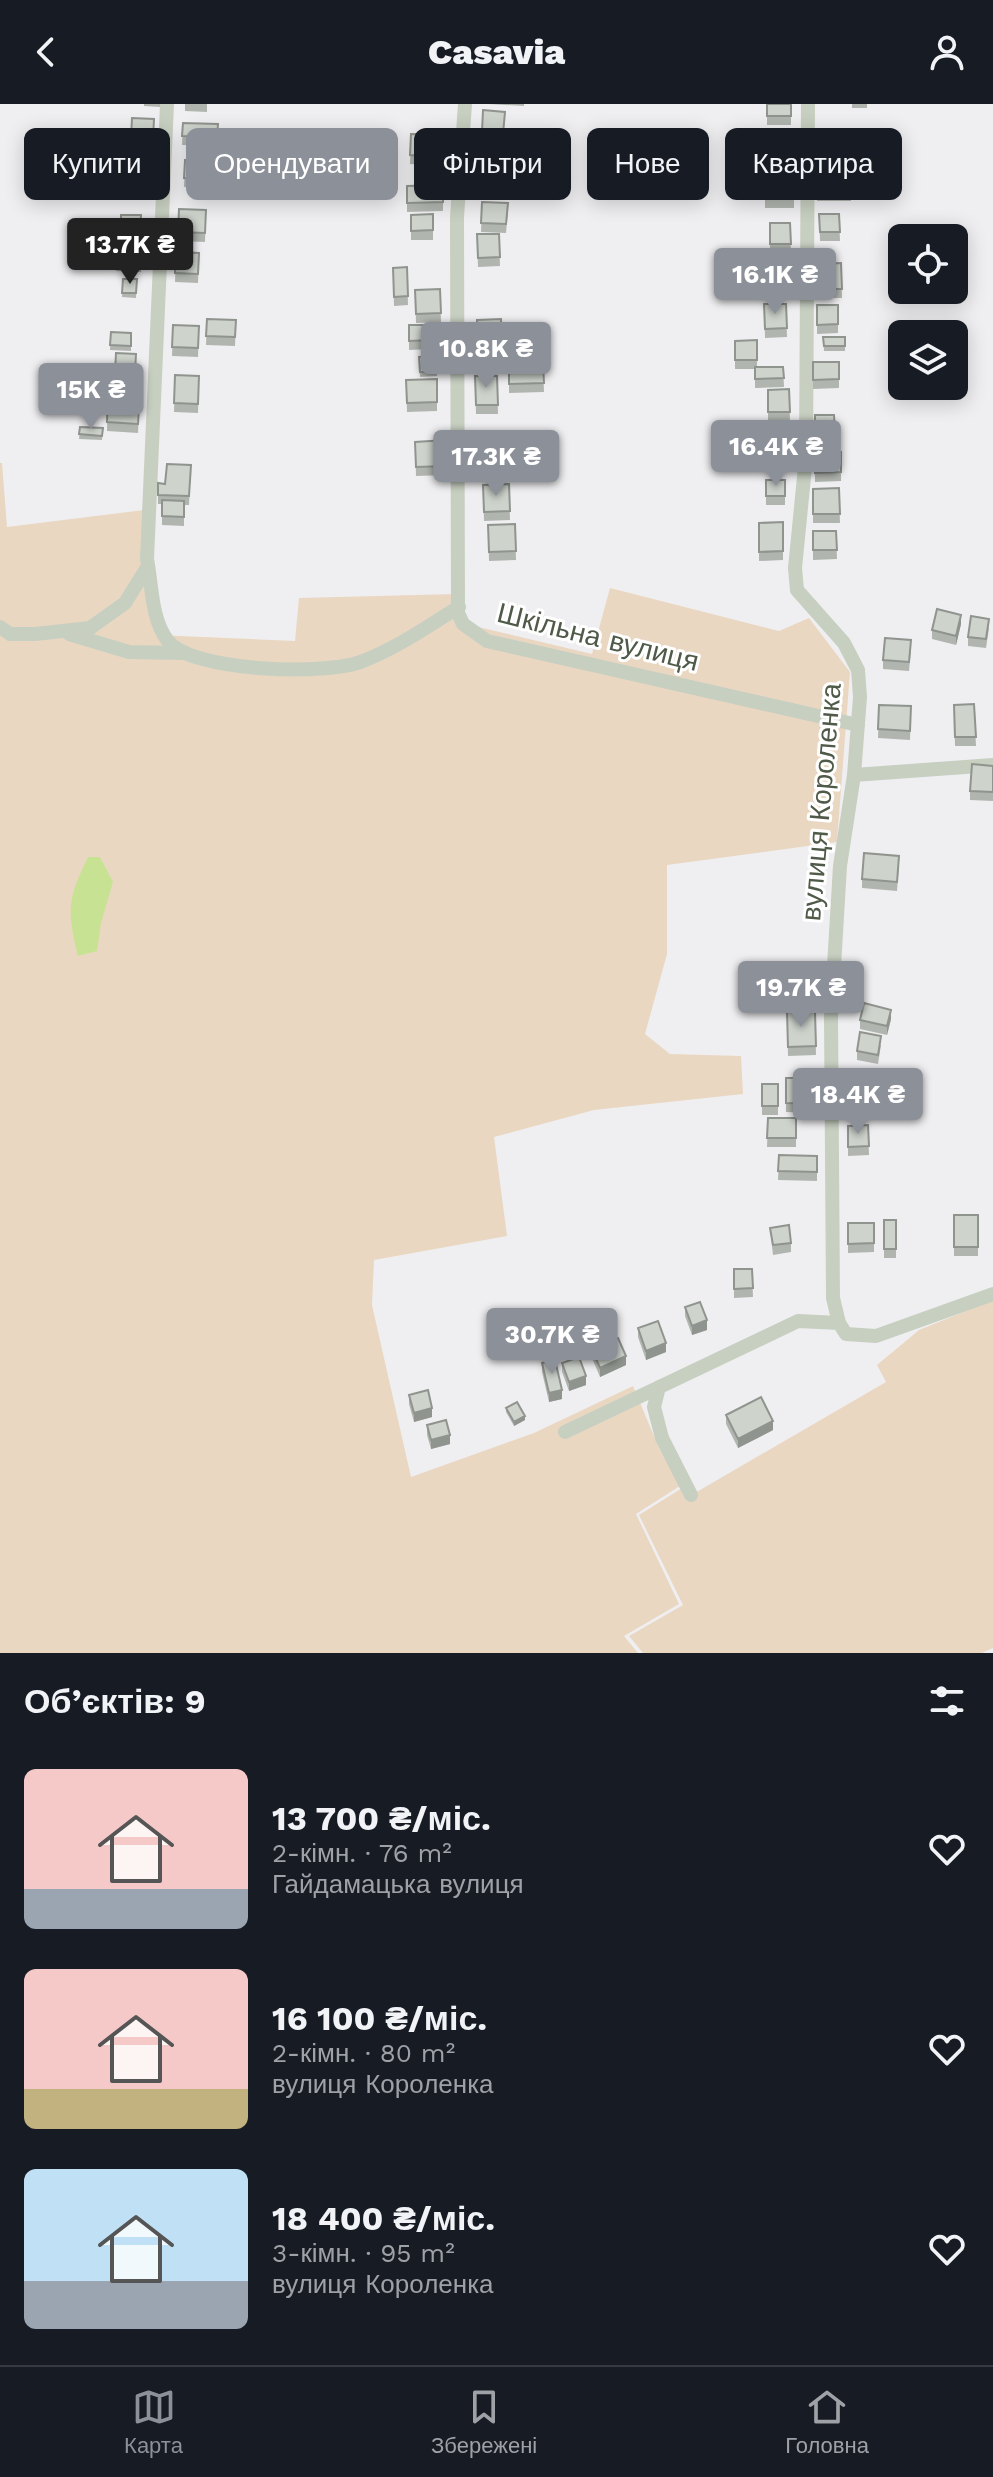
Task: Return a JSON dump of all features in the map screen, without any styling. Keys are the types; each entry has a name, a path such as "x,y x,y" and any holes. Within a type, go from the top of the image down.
{"street":[{"path":"167,104 148,566 158,621 167,641 181,653"},
{"name":"Шкільна вулиця","path":"465,104 457,217 458,613 463,624 487,641 858,725"},
{"name":"вулиця Короленка","path":"808,104 806,457 796,579 797,590 844,643 858,670 860,697 854,775 840,866 831,1017 833,1298 839,1323"},
{"path":"0,627 10,634 90,628 125,603 148,566"},
{"path":"61,631 129,652 181,653 246,668 303,670 360,663 459,607"},
{"path":"854,775 993,765"},
{"path":"565,1432 798,1321 839,1323 846,1334 876,1336 993,1294"},
{"path":"659,1387 654,1407 662,1438 691,1495"}],"shaded area":[{"path":"0,463 7,527 144,510 156,635 295,641 299,598 456,594 466,624 592,654 610,588 779,631 809,618 850,672 837,842 667,865 667,954 645,1034 670,1054 741,1056 743,1094 594,1110 494,1137 507,1236 374,1260 372,1305 411,1477 534,1433 633,1386 659,1448 680,1486 636,1514 679,1604 624,1636 638,1653 0,1653"},
{"path":"88,857 100,857 113,882 101,923 97,951 78,956 71,906 76,884"},
{"path":"993,1300 993,1648 982,1653 643,1653 629,1636 683,1605 639,1515 682,1488 688,1497 886,1382 877,1365 919,1330"}],"building":[{"path":"767,104 791,104 791,116 767,116"},
{"path":"483,110 505,112 504,128 482,128"},
{"path":"132,118 154,119 154,128 132,128"},
{"path":"183,123 218,124 218,128 186,128 186,136 182,136"},
{"path":"411,134 414,134 414,155 410,155"},
{"path":"407,186 414,186 414,200 443,202 407,203"},
{"path":"482,202 508,203 506,224 481,223"},
{"path":"179,209 206,210 205,233 178,232"},
{"path":"433,214 433,230 411,231 411,215"},
{"path":"819,214 839,214 840,232 820,232"},
{"path":"121,215 141,215 140,232 121,231"},
{"path":"770,223 790,223 791,244 770,244"},
{"path":"477,234 499,234 500,257 478,258"},
{"path":"117,241 142,242 141,263 116,262"},
{"path":"176,252 199,253 198,274 175,273"},
{"path":"759,258 787,258 788,266 759,267"},
{"path":"841,263 842,289 819,289 818,264"},
{"path":"407,267 408,296 394,297 393,268"},
{"path":"758,269 791,269 791,287 758,287"},
{"path":"123,279 137,279 136,293 122,293"},
{"path":"440,289 441,313 416,314 415,290"},
{"path":"764,304 786,304 787,328 765,329"},
{"path":"817,305 838,305 838,324 817,325"},
{"path":"207,319 236,320 235,337 206,336"},
{"path":"501,319 502,350 478,350 477,320"},
{"path":"173,325 199,326 198,348 172,347"},
{"path":"409,325 431,325 431,340 409,341"},
{"path":"111,332 131,333 131,346 110,345"},
{"path":"823,337 845,337 845,346 824,346"},
{"path":"757,340 757,360 735,360 735,341"},
{"path":"116,353 136,354 135,373 115,372"},
{"path":"437,356 437,372 420,372 419,357"},
{"path":"813,362 839,362 839,379 813,380"},
{"path":"543,363 544,383 509,384 509,364"},
{"path":"755,367 783,367 784,378 755,379"},
{"path":"175,375 199,376 198,404 174,403"},
{"path":"475,376 497,376 498,405 476,405"},
{"path":"437,379 437,402 407,403 406,380"},
{"path":"789,389 790,412 768,412 768,390"},
{"path":"74,390 103,391 103,400 74,399"},
{"path":"108,390 140,391 138,424 107,422"},
{"path":"815,415 834,415 835,433 815,433"},
{"path":"80,427 103,428 102,436 79,434"},
{"path":"763,427 787,427 787,460 764,460"},
{"path":"446,440 447,466 416,467 415,442"},
{"path":"815,452 841,452 841,472 815,473"},
{"path":"167,464 191,465 189,496 158,495 158,483 165,484"},
{"path":"766,480 785,480 785,496 766,496"},
{"path":"509,484 510,511 484,512 483,485"},
{"path":"839,488 840,514 813,514 813,489"},
{"path":"162,500 184,501 184,517 162,516"},
{"path":"783,522 783,551 759,552 759,523"},
{"path":"515,524 516,551 489,552 488,525"},
{"path":"813,531 836,531 837,550 813,550"},
{"path":"937,609 961,615 956,636 932,630"},
{"path":"971,616 989,619 986,639 968,637"},
{"path":"885,638 911,640 909,662 883,660"},
{"path":"974,704 976,737 955,737 954,705"},
{"path":"879,705 911,706 910,731 878,729"},
{"path":"972,764 993,766 993,792 970,791"},
{"path":"864,853 899,856 897,882 862,879"},
{"path":"864,1003 891,1010 887,1026 860,1020"},
{"path":"787,1012 815,1012 816,1046 788,1047"},
{"path":"860,1032 881,1036 878,1055 857,1051"},
{"path":"850,1072 871,1072 871,1090 849,1090"},
{"path":"786,1078 815,1078 815,1104 786,1103"},
{"path":"762,1084 778,1084 778,1106 762,1106"},
{"path":"768,1118 796,1118 796,1138 767,1138"},
{"path":"868,1125 869,1146 848,1147 848,1126"},
{"path":"779,1155 817,1156 817,1172 778,1171"},
{"path":"954,1215 978,1215 978,1247 954,1247"},
{"path":"884,1220 896,1220 896,1249 884,1249"},
{"path":"848,1223 874,1223 874,1243 848,1244"},
{"path":"789,1225 791,1243 773,1245 770,1228"},
{"path":"734,1269 752,1269 753,1288 734,1289"},
{"path":"700,1302 707,1320 692,1326 685,1307"},
{"path":"658,1321 666,1343 646,1351 638,1328"},
{"path":"618,1338 626,1356 600,1368 592,1349"},
{"path":"579,1357 586,1376 569,1382 562,1363"},
{"path":"555,1360 562,1390 549,1393 542,1363"},
{"path":"428,1390 432,1408 414,1413 409,1395"},
{"path":"761,1397 773,1421 738,1439 726,1415"},
{"path":"517,1402 525,1416 514,1422 506,1408"},
{"path":"446,1420 450,1435 431,1440 427,1425"}]}
